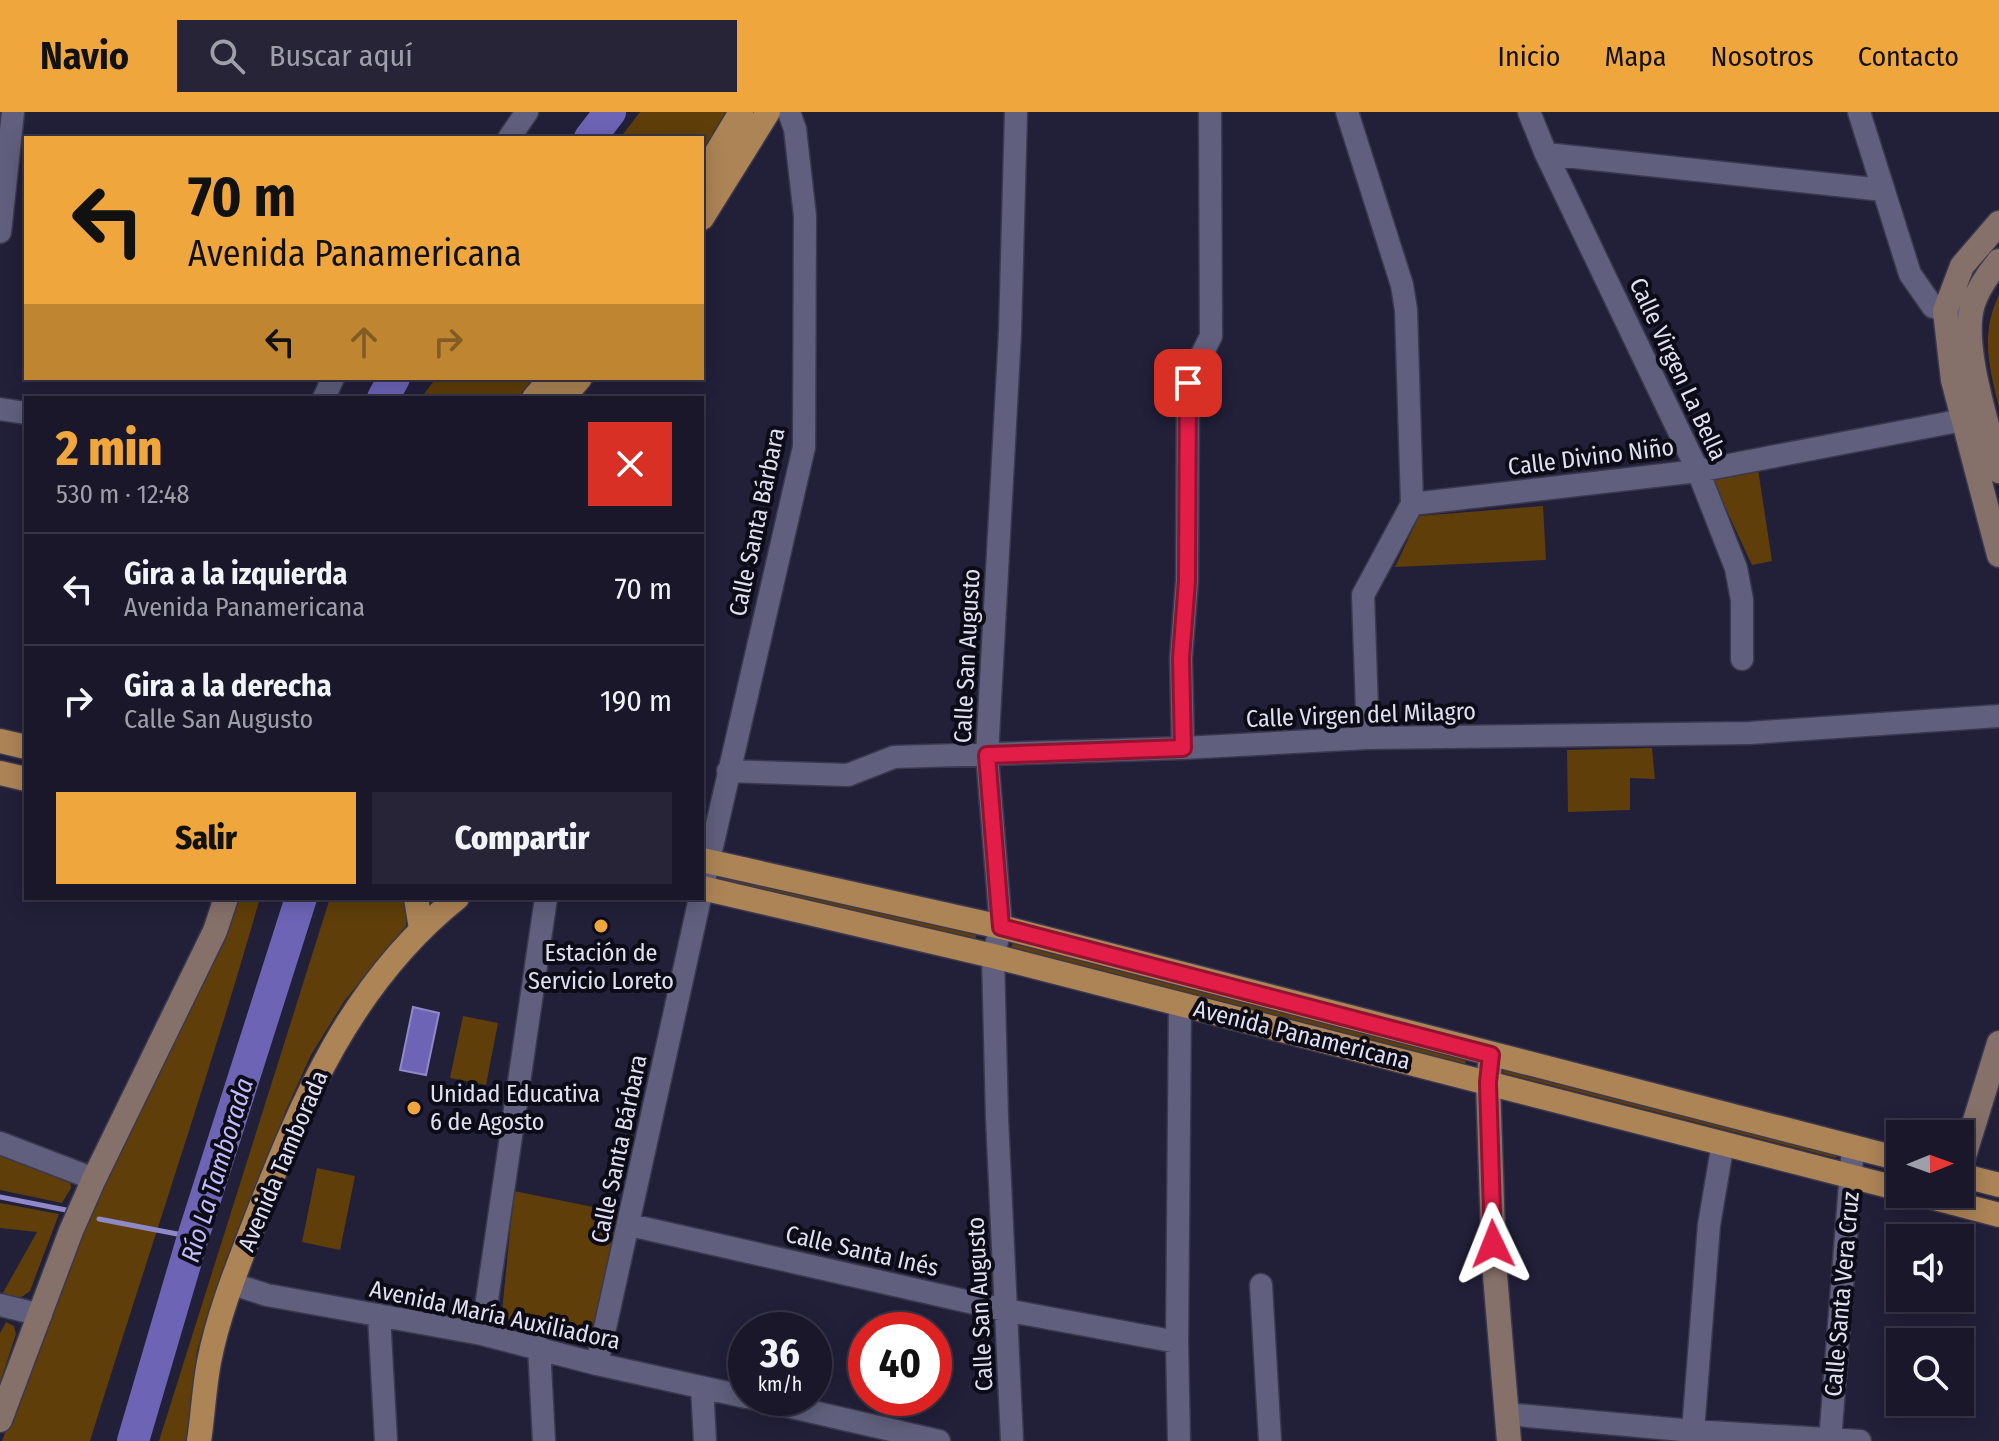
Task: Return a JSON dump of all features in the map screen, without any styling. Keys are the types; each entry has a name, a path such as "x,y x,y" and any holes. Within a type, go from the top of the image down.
{"main road":[{"path":"704,174 741,112"},
{"path":"704,215 768,112"},
{"path":"1999,223 1962,266 1945,311 1949,356 1963,420 1999,555"},
{"path":"1999,261 1973,304 1971,315 1973,366 1999,471"},
{"path":"536,396 549,380"},
{"path":"565,396 578,380"},
{"path":"0,741 24,747"},
{"path":"0,773 24,779"},
{"name":"Avenida Panamericana","path":"705,860 1001,927 1886,1155"},
{"name":"Avenida Panamericana","path":"704,889 993,956 1886,1185"},
{"path":"0,1420 71,1231 215,931 225,900"},
{"path":"418,900 435,914"},
{"name":"Avenida Tamborada","path":"199,1441 209,1362 233,1284 270,1182 310,1088 358,1003 435,914 454,900"},
{"path":"1974,1126 1999,1043"},
{"path":"1491,1055 1488,1082 1494,1263 1509,1441"},
{"path":"1974,1177 1999,1185"},
{"path":"1972,1208 1999,1215"}],"street":[{"path":"0,232 4,159 13,112"},
{"path":"510,136 527,112"},
{"name":"Calle Santa Bárbara","path":"705,860 804,447 805,216 795,129 789,112"},
{"name":"Calle San Augusto","path":"1012,1441 993,956 1001,927 987,755 1010,332 1016,112"},
{"path":"1183,748 1181,658 1187,581 1188,383 1211,336 1210,112"},
{"path":"1347,112 1402,285 1406,310 1412,504 1363,595 1368,738"},
{"name":"Calle Virgen La Bella","path":"1529,112 1546,154 1698,471 1736,568 1742,600 1742,659"},
{"path":"1859,112 1910,274 1933,307 1971,315"},
{"path":"1546,154 1883,190"},
{"path":"0,409 24,413"},
{"name":"Calle Divino Niño","path":"1412,504 1698,471 1963,420"},
{"name":"Calle Virgen del Milagro","path":"728,771 848,775 894,757 1183,748 1368,738 1749,733 1999,716"},
{"path":"482,1334 546,900"},
{"name":"Calle Santa Bárbara","path":"597,1364 700,900"},
{"path":"1179,1441 1180,1005"},
{"path":"0,1143 94,1179"},
{"path":"1693,1431 1709,1225 1723,1143"},
{"name":"Calle Santa Vera Cruz","path":"1830,1440 1853,1146"},
{"name":"Calle Santa Inés","path":"630,1225 1005,1310 1177,1342"},
{"name":"Avenida María Auxiliadora","path":"233,1284 267,1295 482,1334 597,1364 728,1393"},
{"path":"1261,1285 1270,1441"},
{"path":"3,1311 41,1315"},
{"path":"379,1315 386,1441"},
{"path":"539,1347 544,1441"},
{"path":"702,1387 705,1441"},
{"path":"1506,1414 1693,1431 1860,1441"},
{"name":"Avenida María Auxiliadora","path":"831,1416 939,1441"}],"shaded area":[{"path":"640,112 729,112 704,155 704,136 622,136"},
{"path":"1999,295 1999,407 1988,337"},
{"path":"434,380 536,380 524,396 422,396"},
{"path":"1758,469 1772,561 1752,565 1712,479"},
{"path":"1543,506 1546,560 1395,567 1419,516"},
{"path":"1652,748 1655,779 1630,778 1630,810 1568,812 1567,750"},
{"path":"721,874 977,933 975,940 720,881"},
{"path":"236,900 259,900 90,1441 2,1441 80,1234"},
{"path":"329,900 406,900 406,926 345,1000 311,1055 286,1110 214,1295 197,1351 187,1441 159,1441"},
{"path":"1013,941 1466,1060 1464,1067 1011,948"},
{"path":"413,1007 439,1013 426,1075 400,1070"},
{"path":"463,1016 498,1023 486,1085 450,1078"},
{"path":"1504,1067 1838,1153 1836,1158 1503,1073"},
{"path":"0,1151 70,1181 71,1188 62,1203 0,1190"},
{"path":"317,1168 355,1176 340,1250 302,1242"},
{"path":"514,1191 623,1213 593,1335 587,1337 508,1319 502,1312"},
{"path":"0,1203 59,1214 30,1291 19,1299 0,1298 37,1232 0,1228"},
{"path":"6,1322 14,1326 16,1334 0,1383 0,1333"}],"waterway":[{"name":"Río La Tamborada","path":"592,136 610,112"},
{"name":"Río La Tamborada","path":"384,396 393,380"},
{"name":"Río La Tamborada","path":"133,1441 193,1237 300,900"},
{"path":"0,1197 66,1210"},
{"path":"99,1219 193,1237"}],"place":[{"name":"Estación de Servicio Loreto","path":"601,926"},
{"name":"Unidad Educativa 6 de Agosto","path":"414,1108"}],"route":[{"path":"1188,383 1187,581 1181,658 1183,748 987,755 1001,927 1491,1055 1488,1082 1493,1244"}]}
